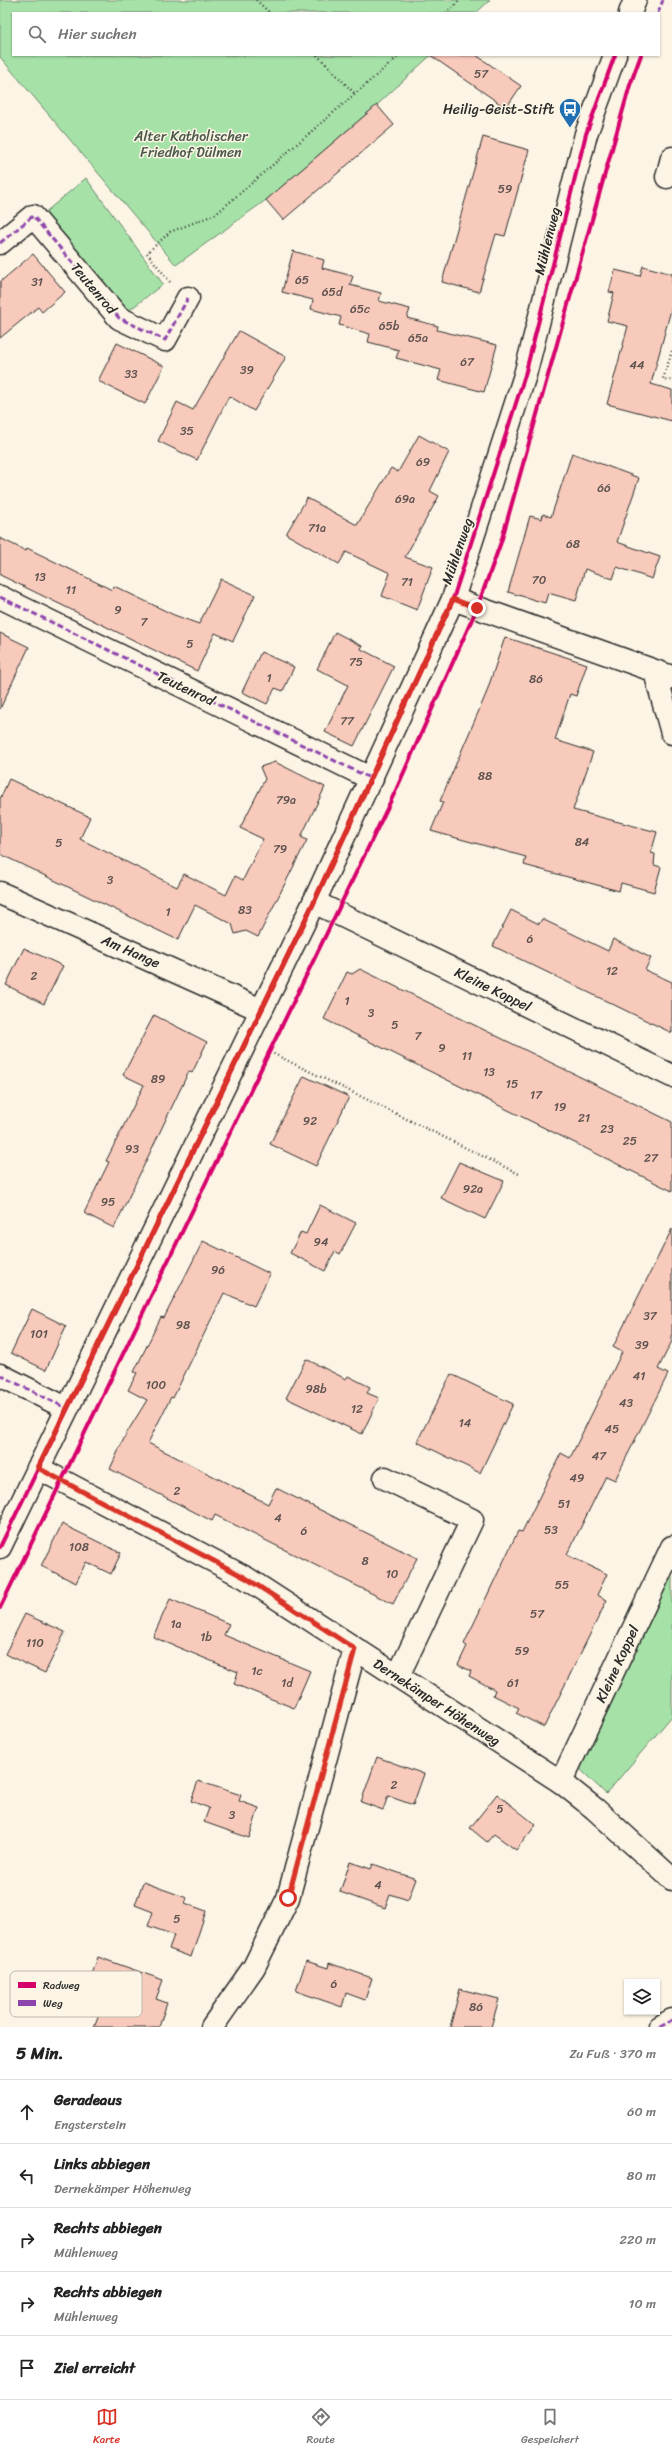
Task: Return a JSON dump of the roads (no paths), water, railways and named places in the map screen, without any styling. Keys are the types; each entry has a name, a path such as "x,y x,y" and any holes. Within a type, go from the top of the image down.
{"street":[{"path":"630,12 635,0"},
{"name":"Mühlenweg","path":"0,1546 314,902 372,779 453,599 525,375 586,134 615,56"},
{"name":"Teutenrod","path":"0,243 33,216 119,318 165,340 188,298"},
{"name":"Teutenrod","path":"0,597 372,779"},
{"name":"Mühlenweg","path":"453,599 663,674"},
{"path":"663,674 672,734"},
{"name":"Am Hange","path":"0,893 262,1010"},
{"name":"Kleine Koppel","path":"314,902 672,1076"},
{"path":"0,1375 66,1408"},
{"name":"Dernekämper Höhenweg","path":"38,1468 246,1578 398,1676 561,1782 595,1809 672,1879"},
{"path":"385,1478 472,1520 398,1676"},
{"name":"Kleine Koppel","path":"561,1782 672,1547"},
{"path":"212,2027 254,1967 288,1898 355,1649"},
{"path":"660,2027 672,2020"}],"place":[{"name":"Heilig-Geist-Stift","path":"570,128"}],"park label":[{"name":"Alter Katholischer Friedhof Dülmen","path":"191,144"}]}
